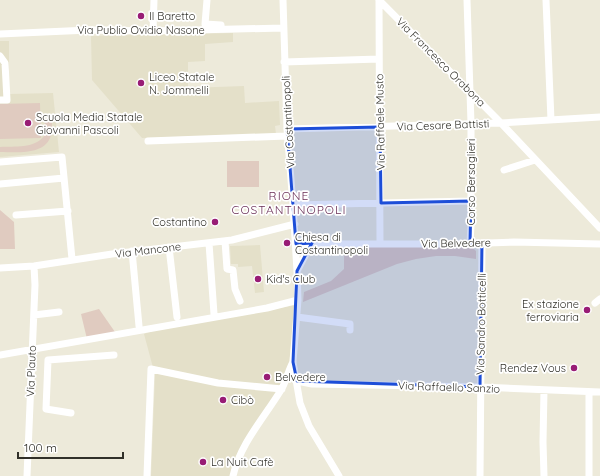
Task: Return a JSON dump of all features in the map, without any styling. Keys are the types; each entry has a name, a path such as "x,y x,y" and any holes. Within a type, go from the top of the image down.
{"street":[{"path":"153,31 154,0"},
{"path":"207,0 206,24 221,25"},
{"name":"Via Costantinopoli","path":"283,0 287,132 296,244"},
{"name":"Via Raffaele Musto","path":"379,0 380,243"},
{"name":"Via Francesco Orabona","path":"379,0 501,123 600,228"},
{"name":"Corso Bersaglieri","path":"468,0 471,123 470,244"},
{"path":"546,0 551,120"},
{"name":"Via Publio Ovidio Nasone","path":"0,34 89,30 153,31 283,28"},
{"path":"0,56 5,63 7,100 0,100"},
{"path":"284,62 379,59"},
{"name":"Via Cesare Battisti","path":"148,141 380,127 501,123 600,117"},
{"path":"0,162 62,158 72,259"},
{"path":"504,170 535,160"},
{"path":"0,184 64,178"},
{"path":"294,205 471,201"},
{"path":"16,215 68,211"},
{"name":"Via Mancone","path":"0,268 34,266 132,251 226,241 272,231 294,224"},
{"path":"226,241 227,269 233,270 235,289 240,301"},
{"name":"Via Belvedere","path":"296,244 470,244 514,242 600,244"},
{"path":"209,243 214,314"},
{"path":"297,271 312,243"},
{"name":"Via Sandro Botticelli","path":"480,476 482,243"},
{"path":"296,244 298,300 293,362 300,403 309,426 339,476"},
{"path":"170,247 176,317"},
{"path":"132,251 139,326"},
{"name":"Via Plauto","path":"27,476 31,350 34,315 34,266"},
{"path":"0,355 267,308 298,300"},
{"path":"34,315 59,312"},
{"path":"297,317 350,324 350,330"},
{"path":"71,413 46,409 48,360 114,355"},
{"path":"233,476 239,458 282,389 293,362"},
{"path":"147,476 151,369 218,383 282,389"},
{"name":"Via Raffaello Sanzio","path":"297,382 312,384 480,387 600,392"},
{"path":"544,390 544,476"},
{"path":"589,392 589,476"}],"highlighted area":[{"path":"380,127 381,203 471,201 470,244 482,243 480,387 297,381 293,362 297,271 312,243 296,244 287,129"}],"shaded area":[{"name":"Liceo Statale N. Jommelli","path":"233,33 233,42 205,44 205,61 188,62 188,88 244,86 245,103 279,101 280,125 275,126 276,134 142,138 92,80 91,36"},
{"name":"Scuola Media Statale Giovanni Pascoli","path":"0,41 9,41 9,94 53,93 59,152 0,157"},
{"path":"40,103 41,138 0,139 0,104"},
{"path":"52,119 51,135 48,142 43,147 37,150 21,152 0,152 0,147 30,145 40,140 44,136 45,120"},
{"path":"227,161 259,161 259,187 227,187"},
{"path":"0,210 14,222 15,249 0,249"},
{"name":"Kid's Club","path":"260,245 264,292 255,293 252,266 238,267 238,264 231,264 230,246"},
{"path":"344,247 472,247 476,251 476,259 455,256 436,256 416,259 397,264 303,302 304,292 331,281 344,269"},
{"path":"296,305 288,371 230,476 151,476 155,375 144,334 154,330"},
{"path":"99,309 115,332 87,339 81,314"}],"place":[{"name":"Il Baretto","path":"141,16"},
{"name":"Liceo Statale N. Jommelli","path":"141,83"},
{"name":"Scuola Media Statale Giovanni Pascoli","path":"28,123"},
{"name":"Costantino","path":"215,222"},
{"name":"Chiesa di Costantinopoli","path":"287,243"},
{"name":"Kid's Club","path":"258,279"},
{"name":"Ex stazione ferroviaria","path":"587,310"},
{"name":"Rendez Vous","path":"574,368"},
{"name":"Belvedere","path":"267,377"},
{"name":"Cibò","path":"223,400"},
{"name":"La Nuit Cafè","path":"203,462"}],"district":[{"name":"RIONE COSTANTINOPOLI","path":"289,203"}]}
